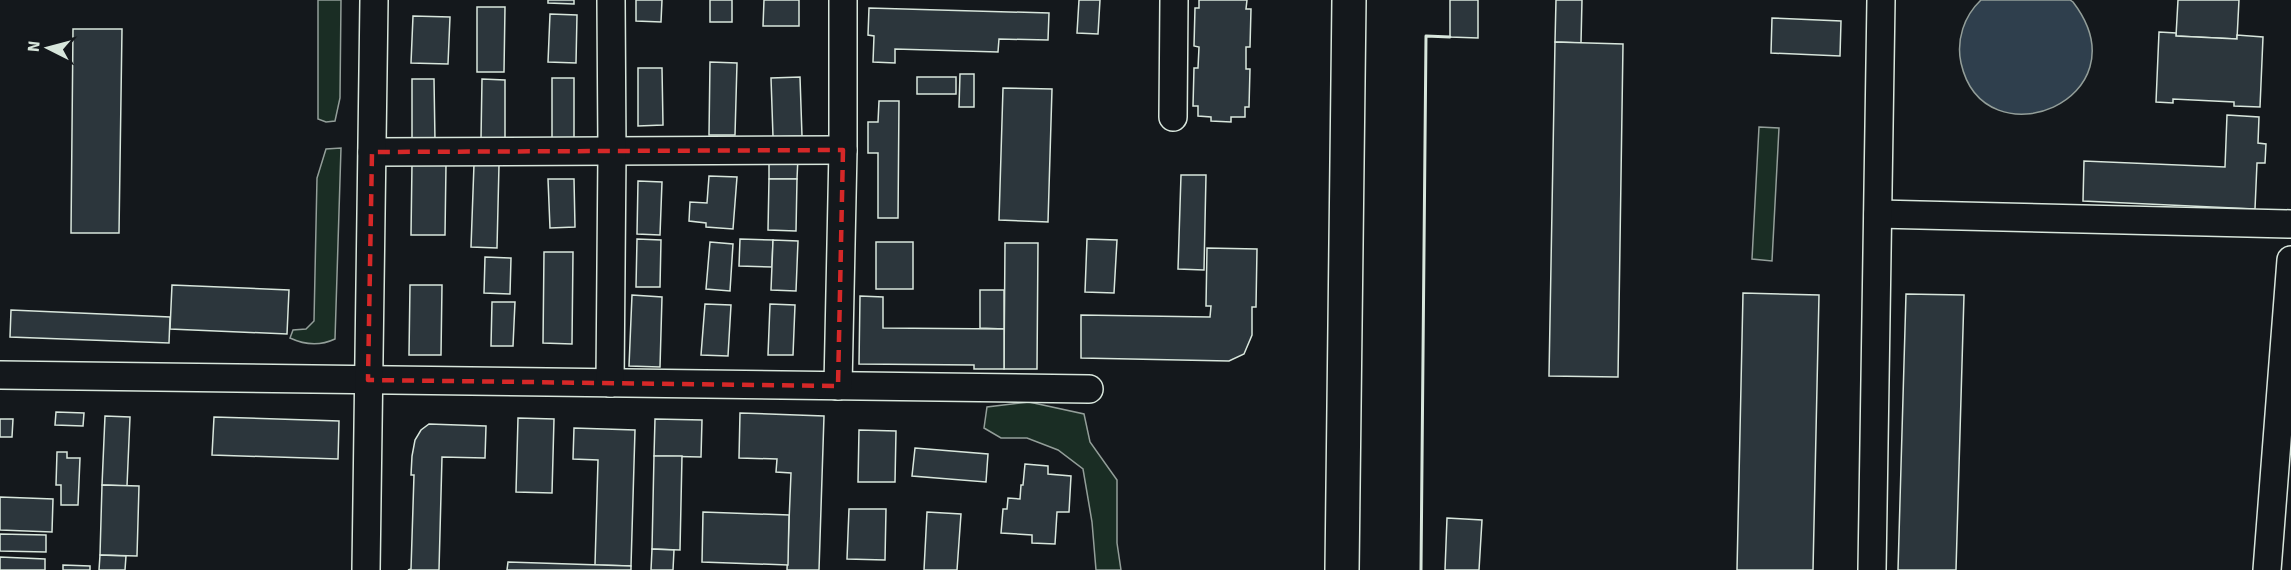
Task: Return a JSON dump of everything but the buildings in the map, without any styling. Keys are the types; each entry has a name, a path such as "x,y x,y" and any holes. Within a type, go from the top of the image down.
{"highway":[{"path":"1342,570 1349,0"}],"street":[{"path":"366,570 374,0"},
{"path":"610,383 611,0"},
{"path":"838,386 843,150 843,0"},
{"path":"1173,117 1174,0"},
{"path":"1872,570 1881,0"},
{"path":"372,152 843,150"},
{"path":"1878,214 2291,224"},
{"path":"2267,570 2284,442 2291,260"},
{"path":"0,375 1089,389"}],"highlighted area":[{"path":"843,150 838,386 368,380 372,152"}],"green space":[{"path":"318,0 341,0 340,98 335,121 326,122 318,119"},
{"path":"1759,127 1779,128 1772,261 1752,259"},
{"path":"341,148 335,339 318,344 301,342 290,338 293,330 306,329 314,321 317,178 326,149"},
{"path":"1029,402 1084,414 1090,442 1117,480 1117,543 1121,570 1096,570 1092,522 1083,469 1058,450 1027,438 1001,438 984,428 987,407"}],"water":[{"path":"1981,0 2070,0 2073,2 2090,37 2090,67 2076,91 2053,107 2026,114 1999,110 1975,94 1961,63 1960,46 1966,21"}],"wall":[{"path":"1421,570 1426,36 1450,37"}]}
